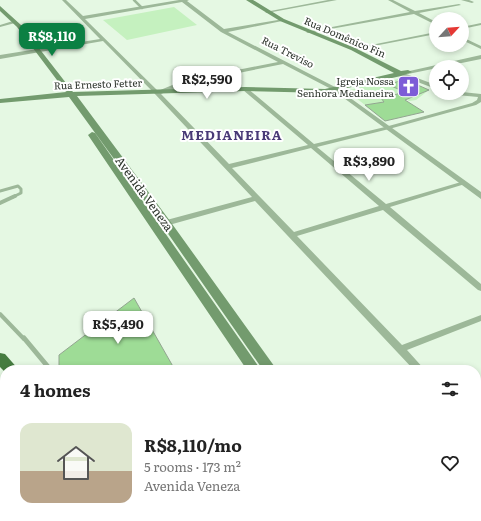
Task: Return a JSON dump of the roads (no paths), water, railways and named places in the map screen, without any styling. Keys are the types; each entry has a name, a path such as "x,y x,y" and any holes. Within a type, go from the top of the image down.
{"main road":[{"name":"Rua Domênico Fin","path":"249,0 312,31"},
{"name":"Rua Domênico Fin","path":"258,0 282,20 356,49 405,73"},
{"name":"Avenida Veneza","path":"0,8 13,22 14,28 35,51 67,95 166,223 187,254 205,289"},
{"name":"Rua Ernesto Fetter","path":"0,101 67,95 245,89 313,92 335,89 405,73"},
{"name":"Avenida Veneza","path":"67,95 176,257 205,289 251,355 264,365"},
{"path":"176,257 187,254"},
{"name":"Avenida Veneza","path":"251,355 253,365"}],"street":[{"path":"64,0 102,40 158,92 226,167 415,365"},
{"name":"Rua Treviso","path":"182,0 223,31 335,89 481,196"},
{"path":"81,18 188,0"},
{"path":"271,11 335,0"},
{"path":"390,0 429,20"},
{"path":"463,0 472,2"},
{"path":"312,31 459,5"},
{"path":"223,31 282,20"},
{"path":"0,26 13,22"},
{"path":"469,27 481,24"},
{"path":"356,49 429,34"},
{"path":"0,57 102,40"},
{"path":"469,42 481,48"},
{"name":"Rua Ernesto Fetter","path":"405,73 481,57"},
{"path":"158,92 182,83 285,62"},
{"name":"Rua Domênico Fin","path":"405,73 429,81"},
{"name":"Rua Domênico Fin","path":"405,73 429,84"},
{"path":"245,89 481,288"},
{"path":"469,92 481,96 469,94"},
{"path":"226,167 387,128 474,104 480,101 481,96"},
{"path":"292,235 463,183"},
{"path":"166,223 256,198"},
{"path":"401,349 481,318"}],"lane":[{"path":"134,0 142,8"},
{"path":"0,190 18,186 21,189 21,193 0,203"},
{"path":"0,314 23,337 46,365"}],"place":[{"name":"Igreja Nossa Senhora Medianeira","path":"409,87"}],"district":[{"name":"MEDIANEIRA","path":"232,135"}]}
